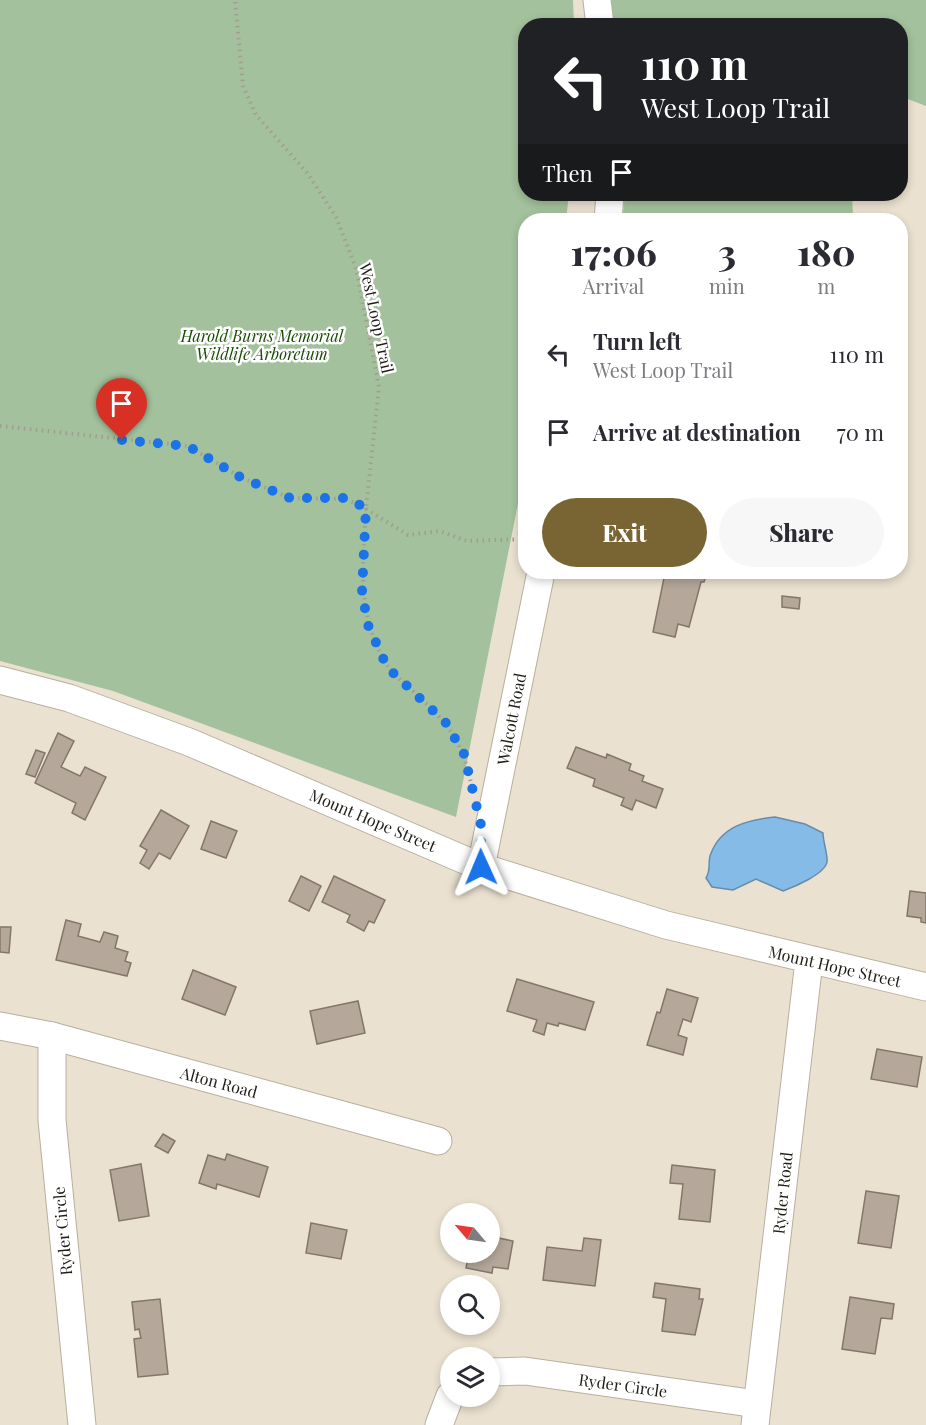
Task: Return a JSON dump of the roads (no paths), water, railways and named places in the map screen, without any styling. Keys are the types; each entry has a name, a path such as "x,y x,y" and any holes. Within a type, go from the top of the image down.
{"street":[{"path":"597,0 599,18"},
{"name":"Walcott Road","path":"481,867 540,579"},
{"name":"Mount Hope Street","path":"0,680 69,698 189,742 481,867 666,925 809,961 926,987"},
{"name":"Ryder Road","path":"756,1414 809,961"},
{"name":"Alton Road","path":"0,1026 52,1036 438,1141"},
{"name":"Ryder Circle","path":"52,1036 52,1120 82,1425"},
{"name":"Ryder Circle","path":"500,1372 525,1371 756,1414"},
{"path":"439,1425 446,1407"}],"water":[{"path":"775,817 805,824 823,833 827,859 825,867 808,879 783,891 756,879 733,890 712,887 706,878 710,856 720,838 736,826"}],"park label":[{"name":"Harold Burns Memorial Wildlife Arboretum","path":"262,344"}]}
